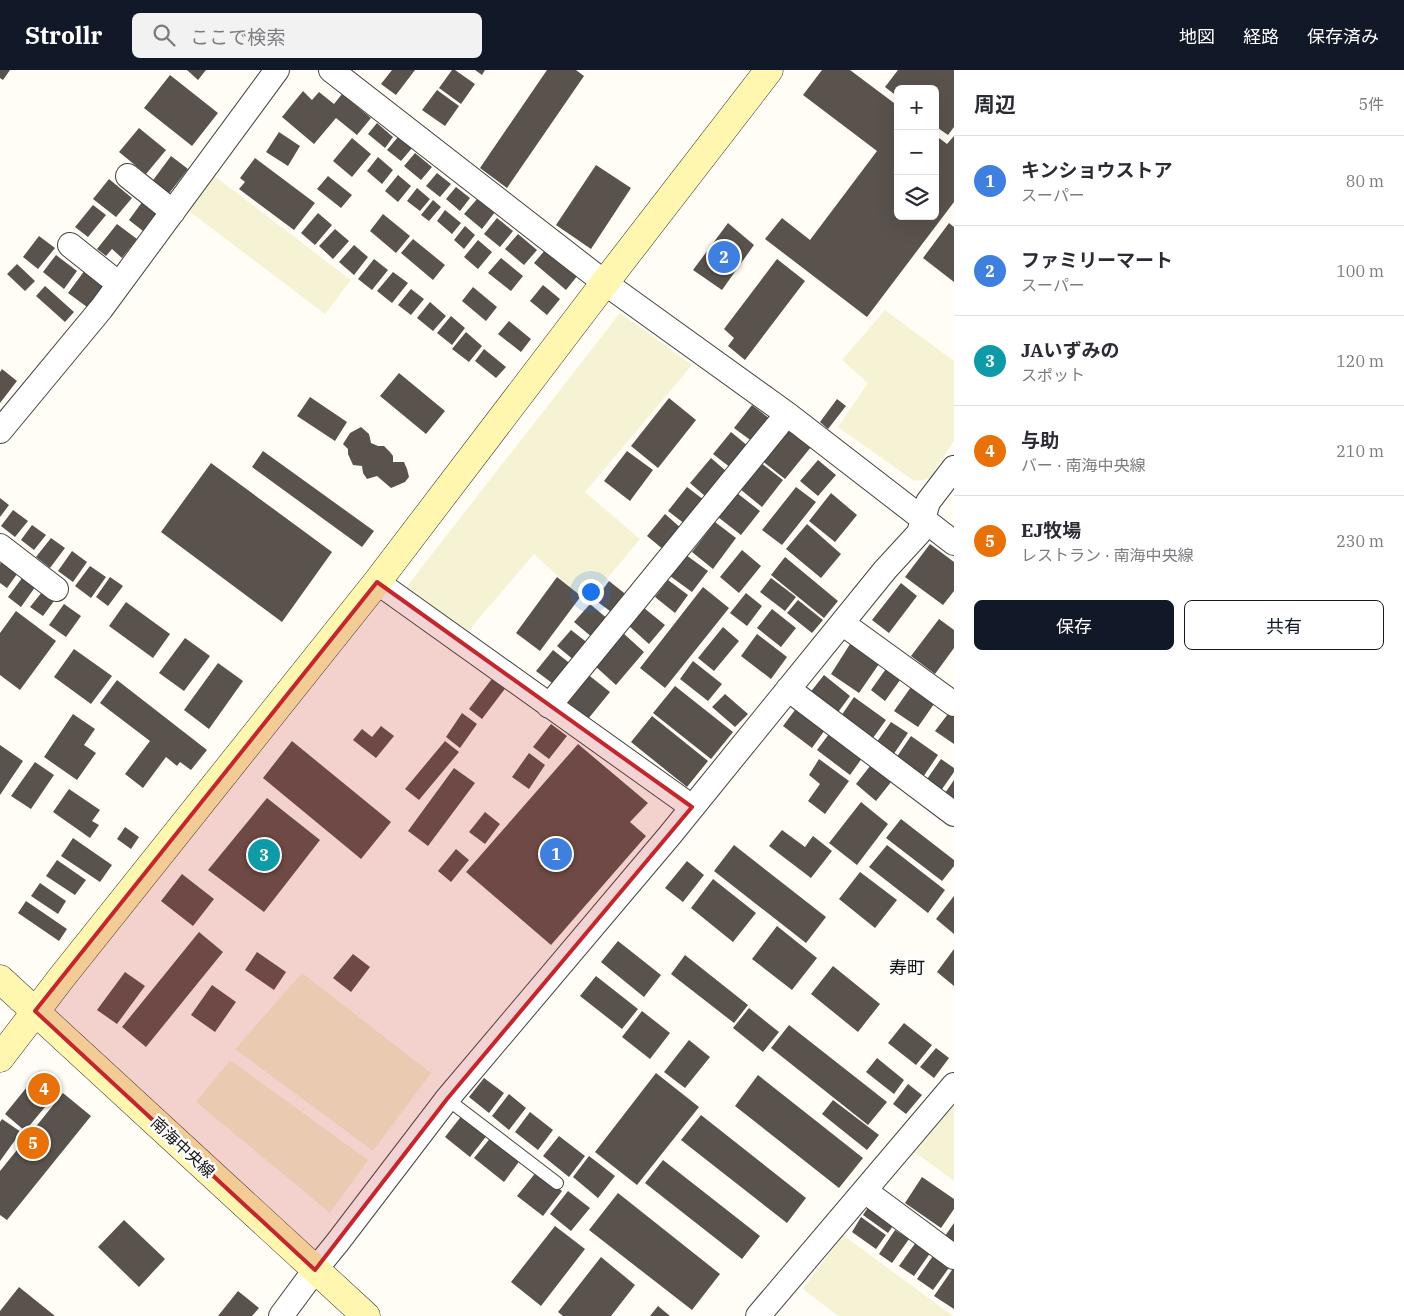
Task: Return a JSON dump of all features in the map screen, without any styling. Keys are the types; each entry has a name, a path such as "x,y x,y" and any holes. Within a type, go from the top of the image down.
{"street":[{"path":"0,431 101,309 277,70"},
{"path":"332,70 605,283 787,414 954,543"},
{"path":"0,1058 35,1011 377,582 769,70"},
{"path":"128,176 173,212"},
{"path":"70,245 119,284"},
{"path":"549,706 787,414"},
{"path":"281,1316 447,1099 670,835 885,570 919,533 928,502 954,468"},
{"path":"0,546 56,589"},
{"path":"377,582 692,807"},
{"path":"842,623 954,704"},
{"path":"788,689 954,814"},
{"name":"南海中央線","path":"0,979 366,1316"},
{"path":"758,1316 954,1086"},
{"path":"865,1191 954,1257"}],"lane":[{"path":"447,1099 557,1183"}],"highlighted area":[{"path":"377,582 692,807 447,1099 315,1270 35,1011"}],"shaded area":[{"path":"212,174 351,280 325,314 186,209"},
{"path":"885,310 954,361 954,440 930,479 914,481 838,427 868,383 842,360"},
{"path":"620,313 692,365 585,492 640,539 587,603 534,554 463,637 404,590"},
{"path":"302,973 431,1073 373,1151 235,1049"},
{"path":"230,1060 368,1160 330,1213 196,1102"},
{"path":"954,1103 954,1181 912,1150"},
{"path":"843,1235 953,1316 838,1316 803,1289"}],"building":[{"path":"0,70 10,70 3,80 0,78"},
{"path":"187,70 206,70 198,80"},
{"path":"392,70 415,70 396,95 381,84"},
{"path":"452,70 455,70 475,84 461,104 439,88"},
{"path":"475,70 485,70 482,75"},
{"path":"547,70 576,70 584,76 507,188 480,168"},
{"path":"822,70 850,70 894,103 894,220 939,220 939,138 947,144 954,136 954,202 867,317 765,239 782,218 810,240 877,151 803,95"},
{"path":"898,70 954,70 954,127 948,135 939,129 939,85 894,85 894,94 885,87"},
{"path":"170,75 218,113 192,146 144,108"},
{"path":"437,90 459,106 445,126 422,110"},
{"path":"303,91 312,100 319,92 334,104 342,94 371,118 357,135 336,118 314,144 282,117"},
{"path":"377,123 393,137 385,148 368,134"},
{"path":"139,128 166,150 146,174 119,152"},
{"path":"279,132 300,146 288,166 266,152"},
{"path":"398,137 412,148 401,161 387,150"},
{"path":"352,138 371,154 352,177 333,161"},
{"path":"415,153 432,167 421,180 404,166"},
{"path":"171,156 188,169 167,196 151,183"},
{"path":"378,157 393,170 382,184 367,171"},
{"path":"255,158 315,203 294,230 239,189 245,182 240,178"},
{"path":"596,165 631,188 591,249 556,225"},
{"path":"437,173 451,184 440,197 426,186"},
{"path":"398,175 411,186 398,202 385,191"},
{"path":"328,176 352,195 341,208 317,189"},
{"path":"109,179 132,198 116,217 93,199"},
{"path":"456,187 470,198 460,211 446,199"},
{"path":"417,188 430,199 420,211 407,201"},
{"path":"145,198 160,209 143,231 129,220"},
{"path":"478,198 495,212 482,229 464,214"},
{"path":"433,200 441,207 429,221 421,215"},
{"path":"93,205 106,215 88,237 75,227"},
{"path":"445,210 461,223 452,234 437,221"},
{"path":"318,213 332,225 315,245 301,233"},
{"path":"383,214 410,236 396,253 370,231"},
{"path":"497,218 513,231 500,247 484,234"},
{"path":"728,223 754,245 722,290 693,270"},
{"path":"949,223 954,227 954,282 923,258"},
{"path":"117,224 137,239 122,258 112,249 106,256 97,249"},
{"path":"465,226 475,235 464,249 454,240"},
{"path":"335,229 349,241 333,259 319,246"},
{"path":"518,234 537,250 524,265 505,249"},
{"path":"39,236 55,248 38,269 23,257"},
{"path":"413,239 445,265 433,280 401,253"},
{"path":"478,240 492,252 478,269 464,257"},
{"path":"354,245 368,257 354,275 339,262"},
{"path":"546,249 578,275 566,290 534,263"},
{"path":"56,255 77,271 64,289 43,272"},
{"path":"501,258 523,276 511,291 488,273"},
{"path":"374,259 388,270 372,290 358,279"},
{"path":"777,259 805,281 745,360 728,346 734,338 724,329"},
{"path":"17,264 35,281 25,291 7,274"},
{"path":"88,266 108,280 87,307 68,293"},
{"path":"393,272 408,283 392,303 377,291"},
{"path":"543,285 560,299 547,315 530,301"},
{"path":"45,286 74,312 65,322 36,296"},
{"path":"473,287 497,307 486,321 462,301"},
{"path":"411,289 424,299 411,315 398,305"},
{"path":"430,302 446,316 433,331 417,318"},
{"path":"451,316 465,328 452,345 437,333"},
{"path":"509,321 531,339 521,352 498,334"},
{"path":"466,332 482,346 469,362 452,349"},
{"path":"484,349 506,367 496,378 475,361"},
{"path":"2,369 17,381 0,403 0,372"},
{"path":"399,373 445,411 426,434 380,396"},
{"path":"310,397 347,422 335,441 297,416"},
{"path":"669,398 696,420 658,468 631,446"},
{"path":"837,399 846,406 828,429 820,422"},
{"path":"752,405 770,419 753,442 734,428"},
{"path":"361,427 369,434 371,443 384,446 390,452 393,456 393,462 404,462 409,477 405,482 391,488 377,476 367,479 363,473 362,466 353,465 348,449 343,444 350,433"},
{"path":"787,428 811,447 785,479 761,460"},
{"path":"731,432 748,446 731,468 713,454"},
{"path":"263,451 374,531 362,547 252,467"},
{"path":"627,451 653,470 630,501 604,481"},
{"path":"711,458 726,471 705,496 690,483"},
{"path":"818,460 836,475 818,496 800,481"},
{"path":"211,463 332,552 282,622 161,532"},
{"path":"761,463 783,480 762,507 740,489"},
{"path":"687,487 704,500 685,524 668,511"},
{"path":"796,487 816,502 782,545 762,530"},
{"path":"737,493 760,511 741,535 718,517"},
{"path":"831,493 857,515 835,542 809,521"},
{"path":"0,498 9,505 0,517"},
{"path":"13,510 28,521 15,537 1,526"},
{"path":"665,514 682,529 664,550 647,536"},
{"path":"715,522 736,538 713,569 692,552"},
{"path":"807,524 841,554 821,578 786,549"},
{"path":"32,525 46,535 34,550 21,540"},
{"path":"51,538 65,548 50,568 36,557"},
{"path":"930,544 954,562 954,591 943,605 905,577"},
{"path":"742,550 761,566 739,593 720,577"},
{"path":"72,551 87,562 73,582 58,571"},
{"path":"686,555 708,571 692,592 670,576"},
{"path":"785,557 838,601 824,618 771,575"},
{"path":"5,558 20,570 7,588 0,583 0,564"},
{"path":"90,566 106,577 91,598 75,586"},
{"path":"25,574 38,583 21,607 8,597"},
{"path":"110,577 123,586 108,606 96,597"},
{"path":"557,577 581,596 540,651 516,633"},
{"path":"771,578 796,597 785,611 760,592"},
{"path":"668,580 688,595 675,613 655,597"},
{"path":"609,581 628,596 614,614 595,600"},
{"path":"901,583 917,596 889,633 872,620"},
{"path":"703,587 729,608 665,688 640,668"},
{"path":"42,592 54,601 43,616 30,607"},
{"path":"746,593 762,606 747,626 730,613"},
{"path":"798,600 823,620 812,633 787,613"},
{"path":"126,602 170,634 153,658 109,626"},
{"path":"64,604 81,616 66,637 49,625"},
{"path":"590,604 609,620 593,638 574,622"},
{"path":"644,608 665,625 649,644 629,626"},
{"path":"772,609 796,628 781,647 757,628"},
{"path":"16,611 56,641 20,690 0,675 0,633"},
{"path":"939,619 954,630 954,648 935,674 911,656"},
{"path":"723,627 739,641 714,671 698,658"},
{"path":"571,630 589,644 575,661 557,646"},
{"path":"623,633 644,652 616,685 595,666"},
{"path":"757,634 787,657 771,679 741,656"},
{"path":"185,638 210,656 184,691 159,673"},
{"path":"852,641 881,661 859,693 831,674"},
{"path":"74,649 112,676 91,704 54,677"},
{"path":"553,650 572,665 556,686 536,671"},
{"path":"693,661 722,684 708,701 680,679"},
{"path":"218,663 243,681 209,729 184,710"},
{"path":"888,666 903,676 885,701 871,690"},
{"path":"586,673 610,692 588,719 565,700"},
{"path":"824,675 850,696 836,715 809,694"},
{"path":"494,676 507,686 482,719 469,709"},
{"path":"117,680 207,750 191,770 180,762 177,766 166,757 143,788 125,774 150,741 100,703"},
{"path":"675,686 733,732 711,759 653,713"},
{"path":"911,687 934,704 918,727 894,711"},
{"path":"725,694 748,714 735,727 712,707"},
{"path":"854,697 886,720 870,742 839,719"},
{"path":"798,706 827,727 812,748 783,726"},
{"path":"951,710 954,712 954,744 935,731"},
{"path":"462,713 477,724 460,748 446,737"},
{"path":"73,714 95,729 84,745 96,753 77,780 44,757"},
{"path":"652,716 708,761 687,787 631,742"},
{"path":"891,722 908,733 893,755 876,743"},
{"path":"551,724 567,736 549,759 533,747"},
{"path":"381,726 394,736 376,758 353,740 362,729 372,737"},
{"path":"832,730 865,754 850,775 817,750"},
{"path":"911,736 938,755 923,777 896,758"},
{"path":"292,741 391,822 361,859 263,778"},
{"path":"445,741 459,752 419,800 405,789"},
{"path":"578,744 648,803 630,822 646,836 551,945 466,872"},
{"path":"0,745 23,761 0,795"},
{"path":"529,753 545,765 529,789 512,777"},
{"path":"819,759 849,781 825,814 808,801 820,784 809,775"},
{"path":"941,759 954,768 954,772 940,792 925,782"},
{"path":"874,761 895,777 876,801 856,784"},
{"path":"35,762 54,775 31,809 11,796"},
{"path":"454,768 475,783 428,846 408,831"},
{"path":"954,780 954,800 945,793"},
{"path":"69,789 100,810 92,821 99,825 90,838 53,812"},
{"path":"267,798 320,840 264,912 208,870"},
{"path":"861,802 888,824 857,865 829,843"},
{"path":"485,812 500,824 485,844 469,832"},
{"path":"901,819 954,860 954,866 942,881 886,838"},
{"path":"125,827 139,837 131,849 117,839"},
{"path":"782,830 805,847 813,836 832,851 811,878 769,846"},
{"path":"73,838 112,865 100,882 61,856"},
{"path":"734,845 826,917 806,943 714,871"},
{"path":"887,845 945,890 928,913 869,867"},
{"path":"456,849 469,860 451,882 438,871"},
{"path":"57,860 86,880 75,895 46,876"},
{"path":"687,861 704,875 683,902 665,888"},
{"path":"860,872 897,900 875,928 839,899"},
{"path":"182,874 214,899 193,926 161,901"},
{"path":"713,879 756,913 733,942 691,908"},
{"path":"40,883 66,901 58,914 31,896"},
{"path":"954,896 954,934 936,919"},
{"path":"26,901 67,929 59,941 18,913"},
{"path":"777,926 817,958 792,990 752,959"},
{"path":"199,932 223,952 146,1047 122,1027"},
{"path":"618,941 661,975 644,997 601,962"},
{"path":"954,949 954,986 937,972"},
{"path":"257,952 286,972 274,990 245,970"},
{"path":"353,954 370,967 351,992 333,978"},
{"path":"685,955 748,1005 734,1023 671,974"},
{"path":"833,966 880,1004 858,1032 811,994"},
{"path":"125,972 145,986 117,1024 97,1010"},
{"path":"596,976 638,1009 622,1029 580,996"},
{"path":"212,985 236,1002 215,1032 191,1015"},
{"path":"749,1008 779,1032 763,1052 733,1028"},
{"path":"642,1011 670,1033 650,1059 622,1037"},
{"path":"904,1023 932,1045 916,1065 888,1043"},
{"path":"789,1025 887,1102 868,1125 771,1048"},
{"path":"689,1040 710,1057 685,1088 664,1072"},
{"path":"936,1048 949,1058 934,1078 920,1067"},
{"path":"877,1058 904,1080 894,1094 866,1072"},
{"path":"40,1071 60,1089 25,1131 5,1114"},
{"path":"656,1073 699,1107 637,1185 595,1152"},
{"path":"758,1075 863,1158 839,1188 735,1106"},
{"path":"484,1078 504,1093 489,1113 469,1097"},
{"path":"908,1084 922,1095 906,1114 893,1104"},
{"path":"63,1093 91,1116 7,1220 0,1215 0,1171"},
{"path":"509,1094 526,1108 509,1130 492,1116"},
{"path":"833,1100 879,1135 867,1150 822,1114"},
{"path":"530,1112 553,1130 538,1150 515,1132"},
{"path":"463,1114 488,1134 470,1157 445,1137"},
{"path":"701,1115 806,1198 787,1223 681,1140"},
{"path":"2,1119 21,1132 0,1161 0,1122"},
{"path":"492,1136 521,1159 504,1182 474,1158"},
{"path":"559,1136 585,1156 569,1177 543,1156"},
{"path":"589,1156 615,1176 598,1198 573,1177"},
{"path":"663,1160 760,1236 742,1259 645,1183"},
{"path":"537,1171 562,1191 543,1216 517,1196"},
{"path":"922,1177 954,1199 954,1209 941,1228 905,1203"},
{"path":"568,1191 590,1208 571,1231 550,1214"},
{"path":"618,1193 720,1274 692,1310 589,1230"},
{"path":"871,1203 897,1220 888,1233 863,1215"},
{"path":"861,1217 886,1235 876,1249 852,1232"},
{"path":"124,1220 165,1259 139,1287 98,1247"},
{"path":"954,1223 954,1243 945,1236"},
{"path":"555,1226 585,1249 541,1306 511,1282"},
{"path":"895,1230 909,1239 892,1263 879,1254"},
{"path":"919,1238 933,1249 914,1276 899,1266"},
{"path":"935,1253 951,1265 933,1290 917,1279"},
{"path":"601,1257 635,1285 611,1316 563,1316 558,1312"},
{"path":"954,1267 954,1309 934,1296"},
{"path":"19,1287 55,1316 0,1316 0,1311"},
{"path":"238,1291 259,1308 252,1316 218,1316"},
{"path":"658,1306 670,1316 650,1316"}],"place":[{"name":"ファミリーマート","path":"724,257"},
{"name":"キンショウストア","path":"556,854"},
{"name":"JAいずみの","path":"264,855"},
{"name":"与助","path":"44,1089"},
{"name":"EJ牧場","path":"33,1143"}],"district":[{"name":"寿町","path":"907,968"}]}
